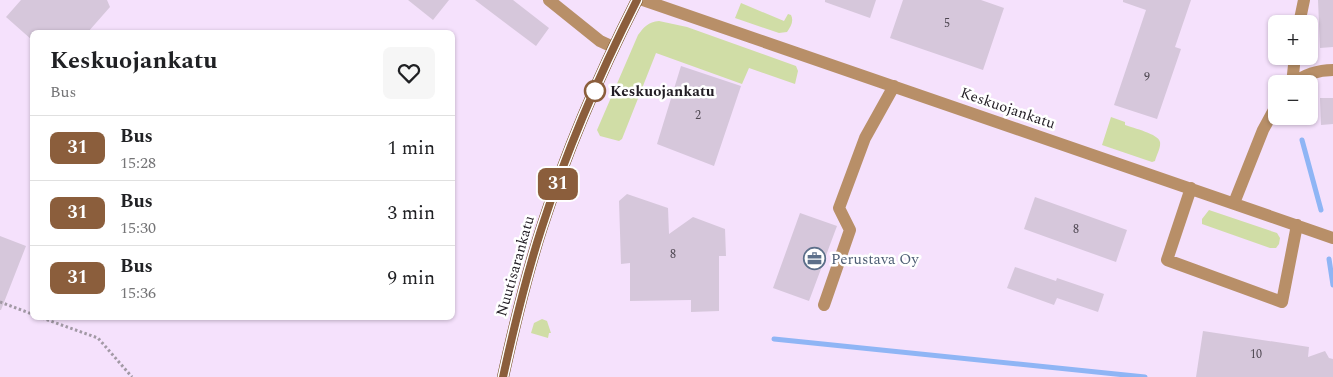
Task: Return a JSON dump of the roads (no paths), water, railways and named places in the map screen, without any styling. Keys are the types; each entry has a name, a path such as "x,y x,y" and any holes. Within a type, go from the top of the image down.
{"main road":[{"name":"Nuutisarankatu","path":"503,377 522,297 542,227 577,134 613,47 637,0"}],"street":[{"path":"549,0 600,41 613,47"},
{"name":"Keskuojankatu","path":"643,0 1333,238"},
{"path":"1300,15 1304,0"},
{"path":"1305,75 1324,70 1333,70"},
{"path":"824,305 850,230 839,208 865,138 894,86"},
{"path":"1234,203 1268,121"},
{"path":"1191,188 1167,260 1282,302 1297,225"}],"waterway":[{"path":"1302,140 1321,210"},
{"path":"1329,259 1333,285"},
{"path":"774,339 1145,377"}],"place":[{"name":"Keskuojankatu","path":"595,91"},
{"name":"Perustava Oy","path":"815,259"}]}
